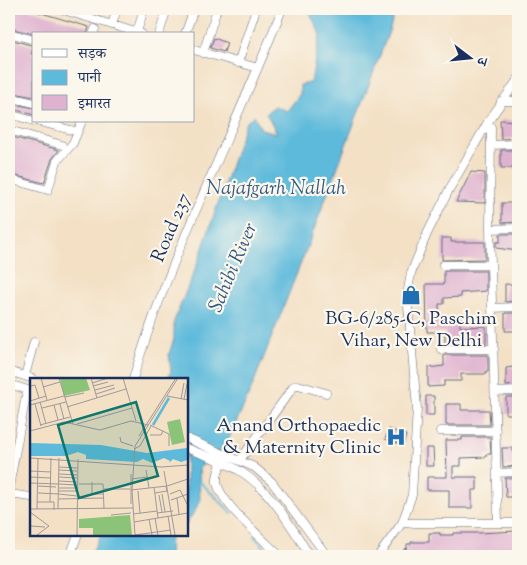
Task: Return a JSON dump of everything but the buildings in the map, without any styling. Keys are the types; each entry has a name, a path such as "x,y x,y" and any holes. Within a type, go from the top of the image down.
{"street":[{"path":"65,9 136,32"},
{"path":"89,18 92,9"},
{"path":"112,25 117,9"},
{"path":"140,32 144,9"},
{"path":"160,32 167,9"},
{"path":"186,32 194,9"},
{"path":"203,53 217,9"},
{"path":"238,63 256,9"},
{"name":"Road 237","path":"133,378 174,265 282,9"},
{"path":"9,33 32,39"},
{"path":"195,50 258,68"},
{"path":"378,556 402,524 412,495 417,408 407,295 411,273 426,234 488,122 518,79"},
{"path":"9,97 32,103"},
{"path":"502,101 518,101"},
{"path":"9,114 32,120"},
{"path":"39,122 75,131"},
{"path":"9,194 11,180 48,190 56,160 73,143 82,122"},
{"path":"488,122 491,127 490,229 498,523"},
{"path":"9,130 62,145"},
{"path":"491,145 518,144"},
{"path":"490,229 518,228"},
{"path":"442,265 491,265"},
{"path":"492,308 518,307"},
{"path":"25,376 34,342"},
{"path":"441,349 494,349"},
{"path":"9,371 30,378"},
{"path":"9,384 29,390 9,487"},
{"path":"240,460 294,386 298,385 326,393"},
{"path":"495,392 518,391"},
{"path":"440,431 496,431"},
{"path":"188,439 254,467 272,482 326,556"},
{"path":"188,449 238,470 261,486 310,556"},
{"path":"225,454 220,462 217,480 219,489 229,504 280,556"},
{"path":"497,473 518,472"},
{"path":"9,494 30,497"},
{"path":"402,524 518,523"},
{"path":"70,556 78,535"}],"water":[{"name":"Najafgarh Nallah","path":"308,9 396,9 308,245 250,392 225,447 199,468 200,502 188,522 188,378 168,378 171,371 169,354 174,339 174,321 198,262 245,124 254,115 261,129 277,133 266,113 275,106 287,111 300,94 300,85 311,82 320,34"},
{"path":"100,535 170,535 169,556 93,556 92,552"}],"waterway":[{"path":"198,480 232,513"},
{"path":"254,536 273,556"}],"place":[{"name":"BG-6/285-C, Paschim Vihar, New Delhi","path":"411,295"},
{"name":"Anand Orthopaedic & Maternity Clinic","path":"396,437"}],"water label":[{"name":"Sahibi River","path":"234,268"}]}
